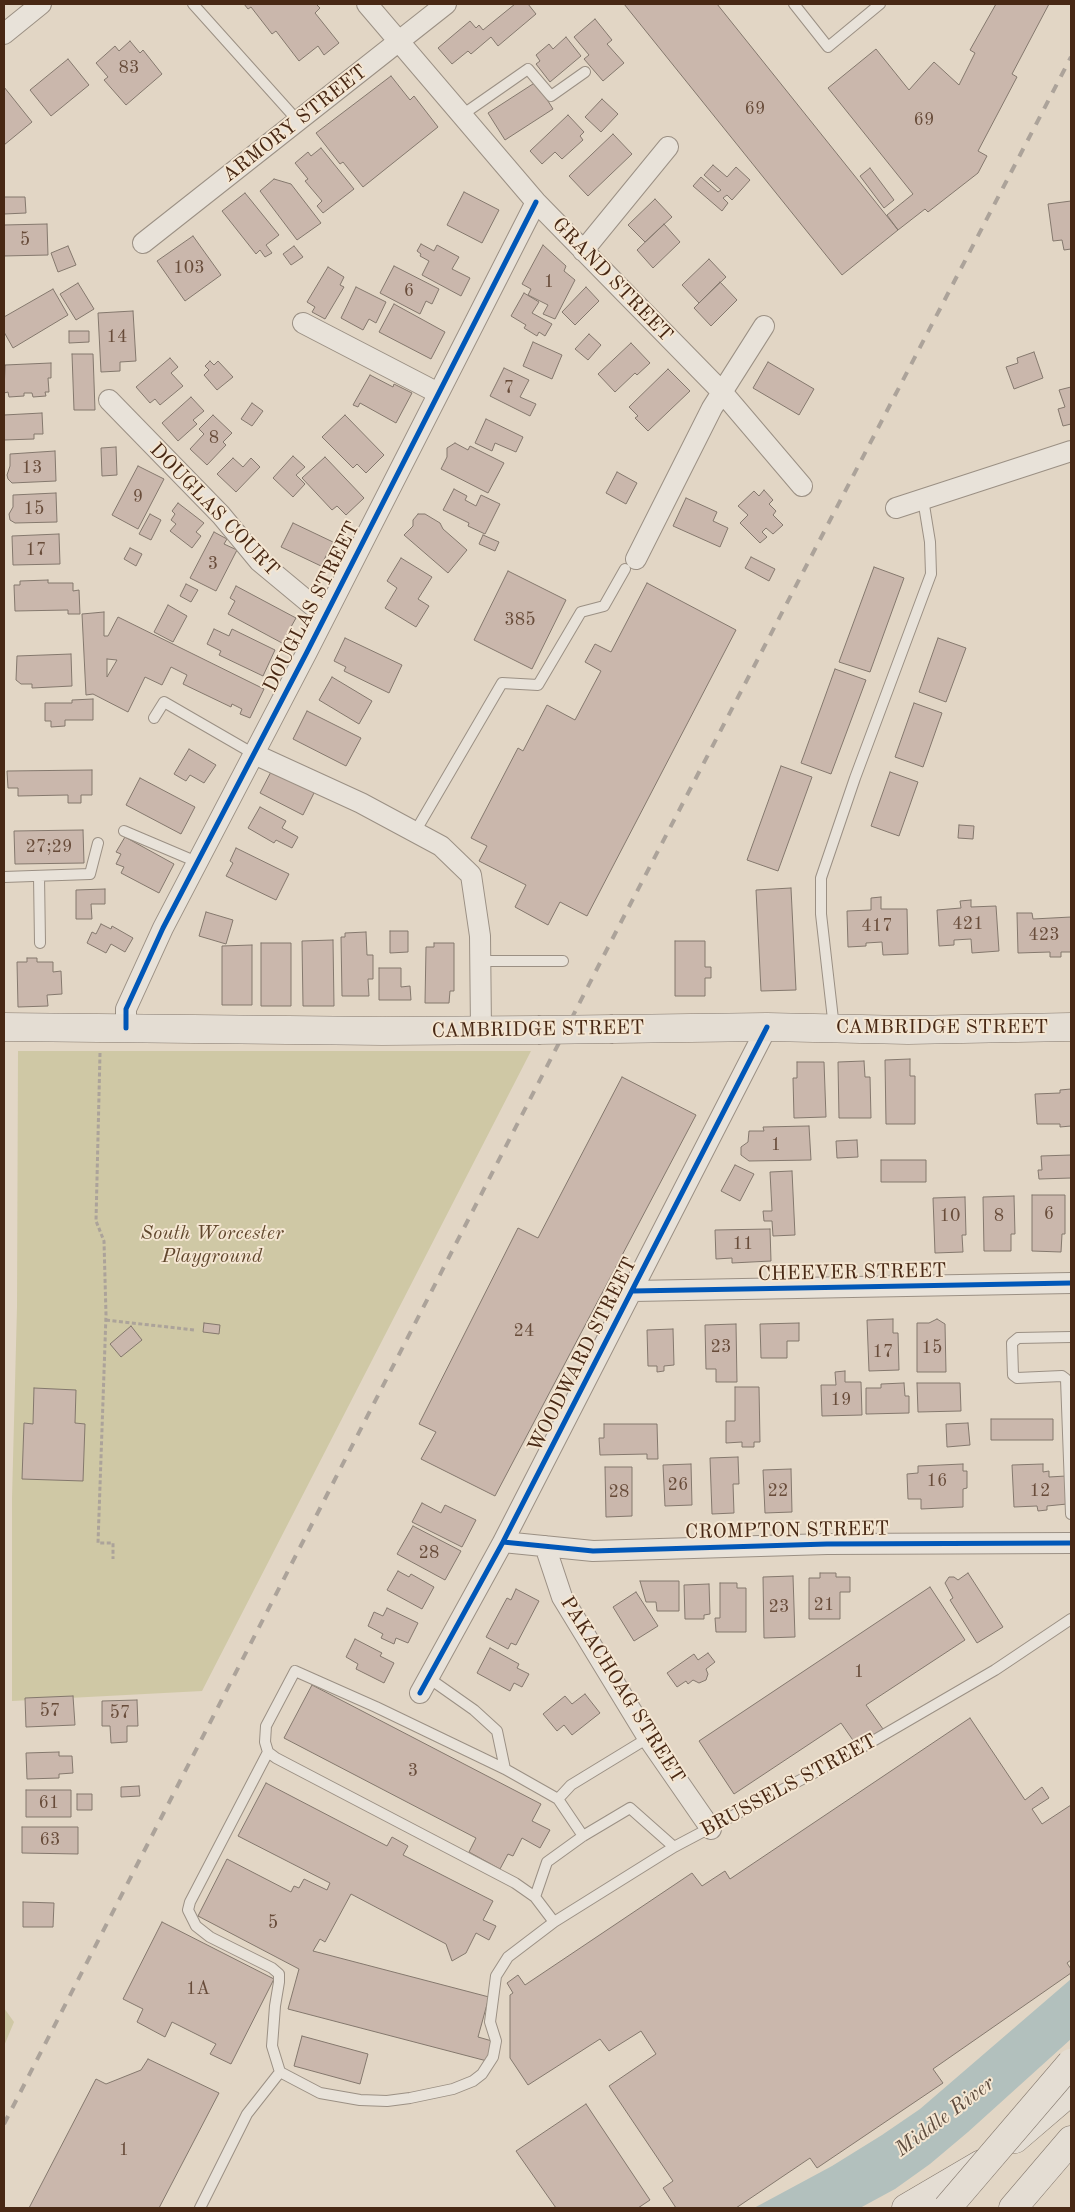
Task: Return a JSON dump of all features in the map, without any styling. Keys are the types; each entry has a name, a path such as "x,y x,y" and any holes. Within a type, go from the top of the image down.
{"main road":[{"name":"CAMBRIDGE STREET","path":"4,1028 382,1031 1071,1028"},
{"path":"947,2208 1071,2063"},
{"path":"906,2208 980,2164 1043,2116 1071,2091"},
{"path":"1013,2208 1071,2140"}],"street":[{"path":"4,34 41,4"},
{"name":"GRAND STREET","path":"367,4 536,202 722,392 802,486"},
{"name":"ARMORY STREET","path":"143,243 399,43 446,4"},
{"path":"582,251 668,147"},
{"name":"DOUGLAS STREET","path":"126,1028 126,1009 163,928 536,202"},
{"path":"303,323 438,393"},
{"path":"630,564 697,436 722,392 764,326"},
{"name":"DOUGLAS COURT","path":"109,400 220,516 259,561 324,615"},
{"path":"896,508 1071,450"},
{"path":"254,754 361,803 441,846 471,875 480,936 481,1030"},
{"name":"WOODWARD STREET","path":"425,1686 503,1542 633,1292 767,1028"},
{"name":"CHEEVER STREET","path":"633,1292 1071,1283"},
{"name":"CROMPTON STREET","path":"503,1542 593,1551 827,1544 1071,1543"},
{"name":"PAKACHOAG STREET","path":"545,1546 562,1597 648,1738 711,1829"}],"lane":[{"path":"193,4 298,122"},
{"path":"794,4 828,48 880,4"},
{"path":"462,116 528,68 551,96 585,72"},
{"path":"834,1029 821,914 821,878 855,778 931,574 930,542 923,499"},
{"path":"415,832 502,683 538,685 581,612 604,606 630,564"},
{"path":"154,718 164,702 254,754"},
{"path":"124,831 197,862"},
{"path":"4,877 90,874 98,843"},
{"path":"39,876 40,943"},
{"path":"480,961 563,961"},
{"path":"1071,1337 1018,1338 1012,1343 1013,1374 1017,1378 1062,1376 1066,1379 1071,1514"},
{"name":"BRUSSELS STREET","path":"280,2072 320,2093 360,2100 387,2101 436,2092 473,2081 482,2074 493,2057 496,2041 490,2022 491,2004 496,1976 508,1957 554,1922 674,1847 711,1829 903,1724 995,1670 1071,1619"},
{"path":"554,1922 535,1897 515,1883 276,1758 268,1752 265,1742 266,1726 295,1671 376,1707 505,1769 558,1799 583,1836"},
{"path":"425,1686 474,1710 497,1731 505,1769"},
{"path":"558,1799 571,1785 648,1738"},
{"path":"200,2208 247,2114 280,2072 272,2046 279,1974 272,1968 210,1937 196,1926 188,1910 190,1902 268,1752"},
{"path":"535,1897 547,1862 583,1836 630,1808 674,1847"}],"path":[{"path":"100,1045 96,1221 104,1241 106,1320 98,1543 112,1543 113,1558"},
{"path":"106,1320 194,1330"}],"green space":[{"name":"South Worcester Playground","path":"18,1051 531,1051 202,1691 12,1701 12,1498 17,1307"},
{"path":"4,2008 14,2022 4,2046"}],"water":[{"name":"Middle River","path":"1071,1979 1071,2039 930,2164 895,2189 860,2208 754,2208 832,2166 920,2109"}],"building":[{"path":"244,4 316,4 320,8 315,13 339,43 324,55 318,46 299,61 276,31 272,34 251,7 248,9"},
{"path":"515,4 528,4 536,14 498,46 491,37 471,54 468,51 452,64 438,48 470,21 476,28 479,25 483,30"},
{"path":"624,4 717,4 898,230 842,275"},
{"path":"996,4 1049,4 1012,74 1017,77 978,151 987,156 978,173 928,212 925,209 898,230 887,215 913,194 828,88 876,49 909,90 934,62 959,85 975,53 970,50"},
{"path":"595,19 612,40 607,44 624,63 603,81 584,59 589,55 574,37"},
{"path":"566,37 581,56 550,82 536,64 540,61 536,55 549,44 553,49"},
{"path":"130,41 140,53 143,50 162,74 126,105 104,80 108,77 96,63 115,46 119,51"},
{"path":"68,59 89,85 51,116 30,90"},
{"path":"391,76 410,100 414,96 438,127 363,187 343,162 340,164 316,133"},
{"path":"536,82 553,109 505,140 488,113"},
{"path":"4,87 32,122 4,145"},
{"path":"602,99 618,114 601,132 585,117"},
{"path":"568,115 584,132 580,136 583,140 562,159 555,152 542,164 530,151"},
{"path":"613,134 632,154 588,196 569,176"},
{"path":"321,148 354,189 323,213 317,206 322,201 305,181 308,179 295,163 308,152 311,156"},
{"path":"713,165 727,177 736,167 750,180 732,200 727,195 723,198 728,203 722,211 693,186 701,177 718,192 721,190 704,175"},
{"path":"870,168 894,200 884,208 860,176"},
{"path":"274,179 291,184 321,223 297,240 260,191"},
{"path":"464,192 499,210 482,243 447,225"},
{"path":"245,193 279,235 266,245 272,253 265,257 260,250 256,254 222,211"},
{"path":"4,197 25,197 26,213 4,214"},
{"path":"655,199 672,217 645,242 628,225"},
{"path":"1071,201 1071,249 1064,250 1062,240 1053,241 1048,204"},
{"path":"47,224 48,255 4,256 4,225"},
{"path":"664,224 680,242 653,268 637,250"},
{"path":"193,236 221,275 185,301 157,261"},
{"path":"421,244 434,251 437,245 459,257 452,269 470,278 461,296 422,275 429,261 420,256 421,254 417,251"},
{"path":"543,245 566,266 564,271 575,280 555,319 543,314 548,305 528,295 531,289 522,284"},
{"path":"68,246 76,265 58,272 51,253"},
{"path":"294,246 303,257 291,265 283,254"},
{"path":"709,259 726,277 699,303 682,285"},
{"path":"394,266 439,289 432,304 426,301 420,314 380,293"},
{"path":"328,267 344,277 340,285 344,287 325,319 312,312 315,307 307,302"},
{"path":"720,282 737,300 711,326 694,308"},
{"path":"78,283 94,309 76,320 60,294"},
{"path":"356,287 386,302 376,323 369,319 363,330 341,318"},
{"path":"586,287 599,301 575,325 562,312"},
{"path":"53,289 68,315 13,348 4,332 4,317"},
{"path":"524,293 539,302 532,313 552,324 545,336 539,332 537,336 524,328 526,325 511,316"},
{"path":"394,304 445,332 431,359 379,332"},
{"path":"133,311 136,361 120,362 120,371 101,372 98,313"},
{"path":"69,331 89,331 89,342 69,343"},
{"path":"589,334 601,345 588,360 575,349"},
{"path":"533,342 562,355 552,379 523,366"},
{"path":"631,343 650,363 637,375 635,373 615,392 598,374"},
{"path":"1034,352 1043,378 1014,389 1006,367 1018,363 1017,358"},
{"path":"72,354 93,354 95,410 74,410"},
{"path":"170,358 178,367 171,373 183,386 160,405 155,399 150,403 136,387"},
{"path":"210,361 214,365 218,361 233,377 217,390 204,375 209,370 205,366"},
{"path":"768,362 814,389 799,415 753,388"},
{"path":"51,363 51,378 48,378 49,392 45,392 46,396 33,397 32,393 24,393 24,396 9,397 8,392 4,393 5,365"},
{"path":"504,368 529,380 520,397 536,404 530,416 490,396"},
{"path":"668,369 690,391 648,431 635,418 638,416 629,407"},
{"path":"370,375 393,387 394,384 412,393 396,423 360,403 358,407 353,405"},
{"path":"1071,387 1071,424 1063,426 1058,409 1065,407 1059,390"},
{"path":"191,397 204,411 193,420 197,424 178,441 162,423"},
{"path":"252,403 263,411 252,426 241,419"},
{"path":"42,413 43,434 34,434 34,439 4,440 4,415"},
{"path":"213,415 232,433 223,442 226,445 207,465 190,449 204,434 199,429"},
{"path":"345,415 384,455 366,473 357,464 353,468 322,437"},
{"path":"486,419 523,437 516,452 495,443 492,451 475,443"},
{"path":"455,443 468,450 470,446 504,463 488,493 441,469 447,457 447,448"},
{"path":"116,447 117,475 102,476 101,448"},
{"path":"55,451 56,481 12,483 8,479 10,454"},
{"path":"293,456 305,467 296,475 305,484 293,497 273,478"},
{"path":"325,457 364,498 346,515 337,506 332,510 302,478"},
{"path":"233,458 243,467 251,458 260,467 236,492 217,474"},
{"path":"138,466 164,479 138,529 112,515"},
{"path":"617,472 637,483 626,504 606,493"},
{"path":"454,489 467,496 465,500 476,506 481,495 500,504 485,534 468,526 469,523 443,510"},
{"path":"764,490 773,500 769,504 776,511 773,515 783,525 773,534 766,528 762,532 767,537 760,543 740,523 748,515 738,506 754,491 759,496"},
{"path":"56,493 57,522 15,523 10,520 9,514 13,507 13,495"},
{"path":"686,498 717,512 713,521 728,528 720,547 673,526"},
{"path":"178,503 204,523 196,532 201,536 192,548 170,531 176,524 171,520 175,514 172,511"},
{"path":"150,514 161,520 151,540 139,534"},
{"path":"418,514 425,514 440,523 443,529 467,550 448,573 404,535 413,526 413,520"},
{"path":"293,523 333,542 321,566 281,547"},
{"path":"214,532 227,539 224,544 237,550 216,591 190,578"},
{"path":"59,534 60,564 13,565 12,536"},
{"path":"483,535 499,542 495,551 479,544"},
{"path":"130,548 142,554 136,566 124,559"},
{"path":"751,557 775,569 769,581 745,568"},
{"path":"401,558 432,577 418,599 429,606 416,627 385,608 397,588 387,581"},
{"path":"874,567 904,578 870,672 839,662"},
{"path":"508,571 566,600 532,669 474,640"},
{"path":"48,580 48,583 73,583 73,591 79,590 80,614 68,614 68,610 15,611 14,585 20,585 20,581"},
{"path":"647,583 736,630 587,916 560,902 548,925 515,907 526,885 479,861 487,846 471,838 518,748 523,751 547,705 575,720 601,671 585,662 595,644 611,652"},
{"path":"186,584 198,590 191,602 180,596"},
{"path":"236,586 296,618 282,643 228,614 235,601 230,598"},
{"path":"168,605 187,616 173,642 154,632"},
{"path":"104,612 104,636 108,636 118,617 264,689 250,718 240,714 242,709 232,704 231,707 183,684 187,675 171,667 162,685 145,677 128,712 93,694 86,695 82,614","holes":["107,659 117,660 107,677"]},
{"path":"214,629 229,636 232,629 275,650 263,676 219,655 221,651 207,644"},
{"path":"345,638 402,665 389,693 344,671 346,667 334,661"},
{"path":"938,638 966,648 946,702 919,692"},
{"path":"71,654 72,686 32,688 32,684 21,684 16,680 17,656"},
{"path":"835,669 866,680 831,774 801,763"},
{"path":"332,677 372,701 359,724 319,700"},
{"path":"93,699 93,720 65,720 65,726 51,727 51,721 45,721 45,703 72,703 72,700"},
{"path":"914,703 942,713 923,767 895,757"},
{"path":"307,711 361,738 346,766 293,739"},
{"path":"189,749 216,765 204,783 190,775 186,781 174,774"},
{"path":"274,766 317,787 303,815 260,793"},
{"path":"781,766 812,777 778,871 747,860"},
{"path":"92,770 92,795 81,795 81,803 68,803 68,795 18,796 18,788 8,788 7,771"},
{"path":"890,772 918,782 899,836 871,826"},
{"path":"140,778 195,807 181,834 126,805"},
{"path":"260,807 286,821 282,828 298,837 292,848 276,840 274,843 248,828"},
{"path":"959,825 974,826 973,839 958,838"},
{"path":"83,830 84,863 15,864 14,831"},
{"path":"125,837 174,864 159,893 121,873 124,867 116,864 121,854 116,852"},
{"path":"236,848 289,874 276,900 226,876 233,863 230,861"},
{"path":"791,888 796,990 761,991 756,890"},
{"path":"105,889 105,904 91,904 92,919 76,919 76,890"},
{"path":"881,897 881,909 907,909 908,954 883,955 882,942 866,943 866,946 848,947 847,911 871,910 871,898"},
{"path":"971,900 971,907 996,906 999,951 972,953 971,939 954,940 954,945 939,946 937,910 961,908 960,901"},
{"path":"206,912 233,920 226,944 199,936"},
{"path":"1017,913 1032,913 1033,919 1071,917 1071,952 1061,952 1061,957 1050,957 1050,952 1018,953"},
{"path":"101,924 111,929 112,926 133,938 125,952 111,944 106,953 87,943 92,932 96,934"},
{"path":"390,931 408,931 408,952 390,953"},
{"path":"366,932 367,955 373,955 373,979 368,979 369,996 342,996 341,937 345,937 345,933"},
{"path":"333,940 334,1006 303,1006 302,941"},
{"path":"675,941 705,941 705,967 711,967 711,978 705,978 705,996 675,996"},
{"path":"261,943 291,943 291,1006 261,1006"},
{"path":"434,943 454,943 454,991 450,991 449,1003 425,1003 426,947 434,947"},
{"path":"252,945 252,1005 222,1005 222,946"},
{"path":"27,958 37,958 37,962 53,962 53,972 61,971 62,994 47,995 48,1006 18,1007 17,962 27,962"},
{"path":"379,968 401,968 401,987 410,986 411,1000 379,1000"},
{"path":"910,1059 910,1076 915,1076 915,1124 886,1124 885,1060"},
{"path":"864,1061 865,1077 870,1077 871,1118 839,1118 838,1062"},
{"path":"797,1062 824,1062 826,1117 794,1118 793,1078 797,1078"},
{"path":"622,1077 696,1115 495,1496 421,1459 436,1432 419,1424 518,1228 538,1238"},
{"path":"1071,1089 1071,1126 1060,1127 1060,1124 1037,1124 1035,1094 1060,1093 1060,1090"},
{"path":"809,1126 811,1160 749,1161 741,1155 741,1147 748,1142 749,1131 764,1131 763,1127"},
{"path":"857,1140 858,1157 837,1158 836,1141"},
{"path":"1071,1155 1071,1178 1039,1179 1038,1170 1042,1170 1041,1156"},
{"path":"881,1160 926,1160 926,1182 881,1182"},
{"path":"735,1165 754,1174 740,1201 721,1191"},
{"path":"792,1171 795,1235 773,1236 772,1221 764,1221 763,1211 772,1211 770,1172"},
{"path":"1032,1195 1065,1195 1065,1234 1062,1234 1061,1252 1032,1251"},
{"path":"1014,1196 1015,1234 1011,1234 1011,1251 984,1251 983,1197"},
{"path":"965,1197 966,1235 962,1235 963,1252 935,1253 933,1198"},
{"path":"770,1229 771,1261 732,1263 732,1258 716,1259 715,1230"},
{"path":"893,1319 893,1333 898,1333 899,1370 869,1371 867,1320"},
{"path":"937,1319 945,1324 946,1372 917,1372 917,1323 929,1323"},
{"path":"204,1323 220,1325 219,1334 203,1332"},
{"path":"799,1323 799,1341 787,1341 787,1358 761,1358 760,1324"},
{"path":"736,1324 737,1382 716,1382 716,1369 706,1369 705,1325"},
{"path":"131,1326 142,1340 121,1357 110,1344"},
{"path":"673,1329 674,1365 664,1366 664,1371 657,1372 657,1366 648,1366 647,1330"},
{"path":"845,1371 845,1382 861,1382 862,1415 822,1416 821,1385 836,1385 835,1372"},
{"path":"904,1383 905,1396 909,1396 909,1413 866,1414 866,1388 881,1388 881,1384"},
{"path":"917,1383 960,1383 961,1411 918,1412"},
{"path":"735,1387 759,1387 760,1442 754,1442 754,1447 742,1447 742,1442 726,1443 726,1421 735,1421"},
{"path":"34,1388 76,1390 75,1423 85,1424 83,1481 22,1479 24,1423 33,1424"},
{"path":"991,1419 1053,1419 1053,1440 991,1440"},
{"path":"968,1423 970,1445 947,1447 946,1424"},
{"path":"604,1424 657,1424 658,1459 647,1459 647,1454 600,1455 599,1438 604,1438"},
{"path":"738,1457 739,1484 733,1484 734,1513 712,1514 710,1458"},
{"path":"691,1464 692,1505 665,1506 663,1465"},
{"path":"963,1464 963,1471 967,1471 967,1488 963,1489 963,1507 921,1509 921,1499 908,1499 907,1474 918,1473 918,1466"},
{"path":"1043,1464 1043,1472 1049,1471 1049,1477 1066,1476 1067,1504 1047,1506 1047,1510 1038,1511 1037,1506 1014,1507 1012,1465"},
{"path":"605,1467 632,1467 632,1516 606,1517"},
{"path":"791,1469 792,1512 765,1513 763,1470"},
{"path":"422,1503 441,1513 445,1505 476,1520 462,1547 412,1522"},
{"path":"413,1526 461,1551 445,1580 397,1554"},
{"path":"398,1571 409,1577 411,1574 434,1587 422,1609 387,1590"},
{"path":"820,1573 836,1573 836,1577 850,1577 850,1592 840,1592 840,1619 809,1619 809,1578 820,1578"},
{"path":"968,1573 1003,1627 977,1643 950,1600 953,1598 945,1583 949,1577 954,1577 958,1580"},
{"path":"793,1576 795,1637 764,1638 763,1577"},
{"path":"640,1581 679,1581 679,1611 657,1611 656,1602 646,1602"},
{"path":"720,1583 737,1583 737,1588 746,1588 746,1632 716,1632 715,1618 720,1618"},
{"path":"709,1584 710,1614 704,1615 704,1619 685,1619 684,1585"},
{"path":"930,1587 965,1640 866,1705 883,1729 857,1746 841,1723 734,1794 699,1741"},
{"path":"516,1589 539,1601 516,1645 511,1643 508,1649 486,1637 507,1598 511,1600"},
{"path":"636,1592 658,1626 634,1641 613,1607"},
{"path":"387,1608 418,1623 408,1643 396,1638 394,1644 381,1638 383,1634 368,1626 374,1612 383,1616"},
{"path":"355,1639 382,1653 380,1656 394,1663 384,1683 356,1669 358,1664 346,1657"},
{"path":"490,1648 519,1664 517,1668 529,1674 522,1687 514,1683 510,1691 477,1673"},
{"path":"708,1653 715,1662 706,1669 708,1674 706,1680 699,1683 693,1680 688,1684 686,1681 677,1687 667,1673 694,1654 698,1660"},
{"path":"312,1685 541,1804 532,1821 550,1830 540,1848 522,1838 513,1856 508,1854 500,1869 469,1852 476,1838 284,1738"},
{"path":"585,1694 600,1713 572,1735 564,1725 557,1731 543,1714 565,1696 572,1704"},
{"path":"73,1696 75,1725 26,1727 25,1698"},
{"path":"137,1700 138,1726 127,1726 127,1742 111,1743 110,1726 102,1726 102,1701"},
{"path":"970,1718 1025,1800 1042,1787 1049,1798 1032,1809 1042,1824 1071,1805 1071,1960 1067,1963 1071,1973 933,2069 943,2083 817,2168 810,2158 736,2208 676,2208 663,2188 673,2181 609,2086 656,2054 641,2031 609,2051 600,2039 528,2085 510,2058 510,1995 513,1993 507,1983 518,1975 525,1985 692,1873 702,1886 725,1871 730,1879"},
{"path":"59,1752 59,1756 72,1756 73,1773 59,1774 59,1778 27,1779 26,1753"},
{"path":"266,1783 387,1846 392,1837 408,1846 403,1855 493,1901 483,1920 496,1926 489,1940 476,1933 466,1953 452,1961 446,1944 351,1894 325,1942 320,1939 313,1951 489,1997 478,2037 492,2041 487,2061 288,2009 299,1969 198,1916 227,1859 291,1892 294,1886 299,1888 304,1879 327,1890 330,1883 238,1836"},
{"path":"139,1786 140,1796 121,1797 121,1787"},
{"path":"26,1790 71,1790 71,1817 26,1817"},
{"path":"77,1794 92,1794 92,1810 77,1810"},
{"path":"22,1827 78,1827 78,1854 22,1853"},
{"path":"23,1902 54,1903 53,1927 23,1927"},
{"path":"162,1922 274,1979 231,2064 210,2054 216,2044 172,2022 165,2037 137,2022 143,2009 123,1999"},
{"path":"302,2036 368,2054 360,2084 294,2066"},
{"path":"148,2059 219,2093 159,2208 29,2208 96,2079 106,2084 141,2070"},
{"path":"586,2104 650,2200 638,2208 556,2208 516,2151"}],"railway":[{"path":"4,2124 620,924 1071,57"}],"cycle path":[{"path":"126,1028 126,1009 163,928 307,652 536,202"},
{"path":"420,1693 503,1542 767,1027"},
{"path":"633,1291 1071,1283"},
{"path":"503,1542 593,1551 827,1544 1071,1543"}]}
